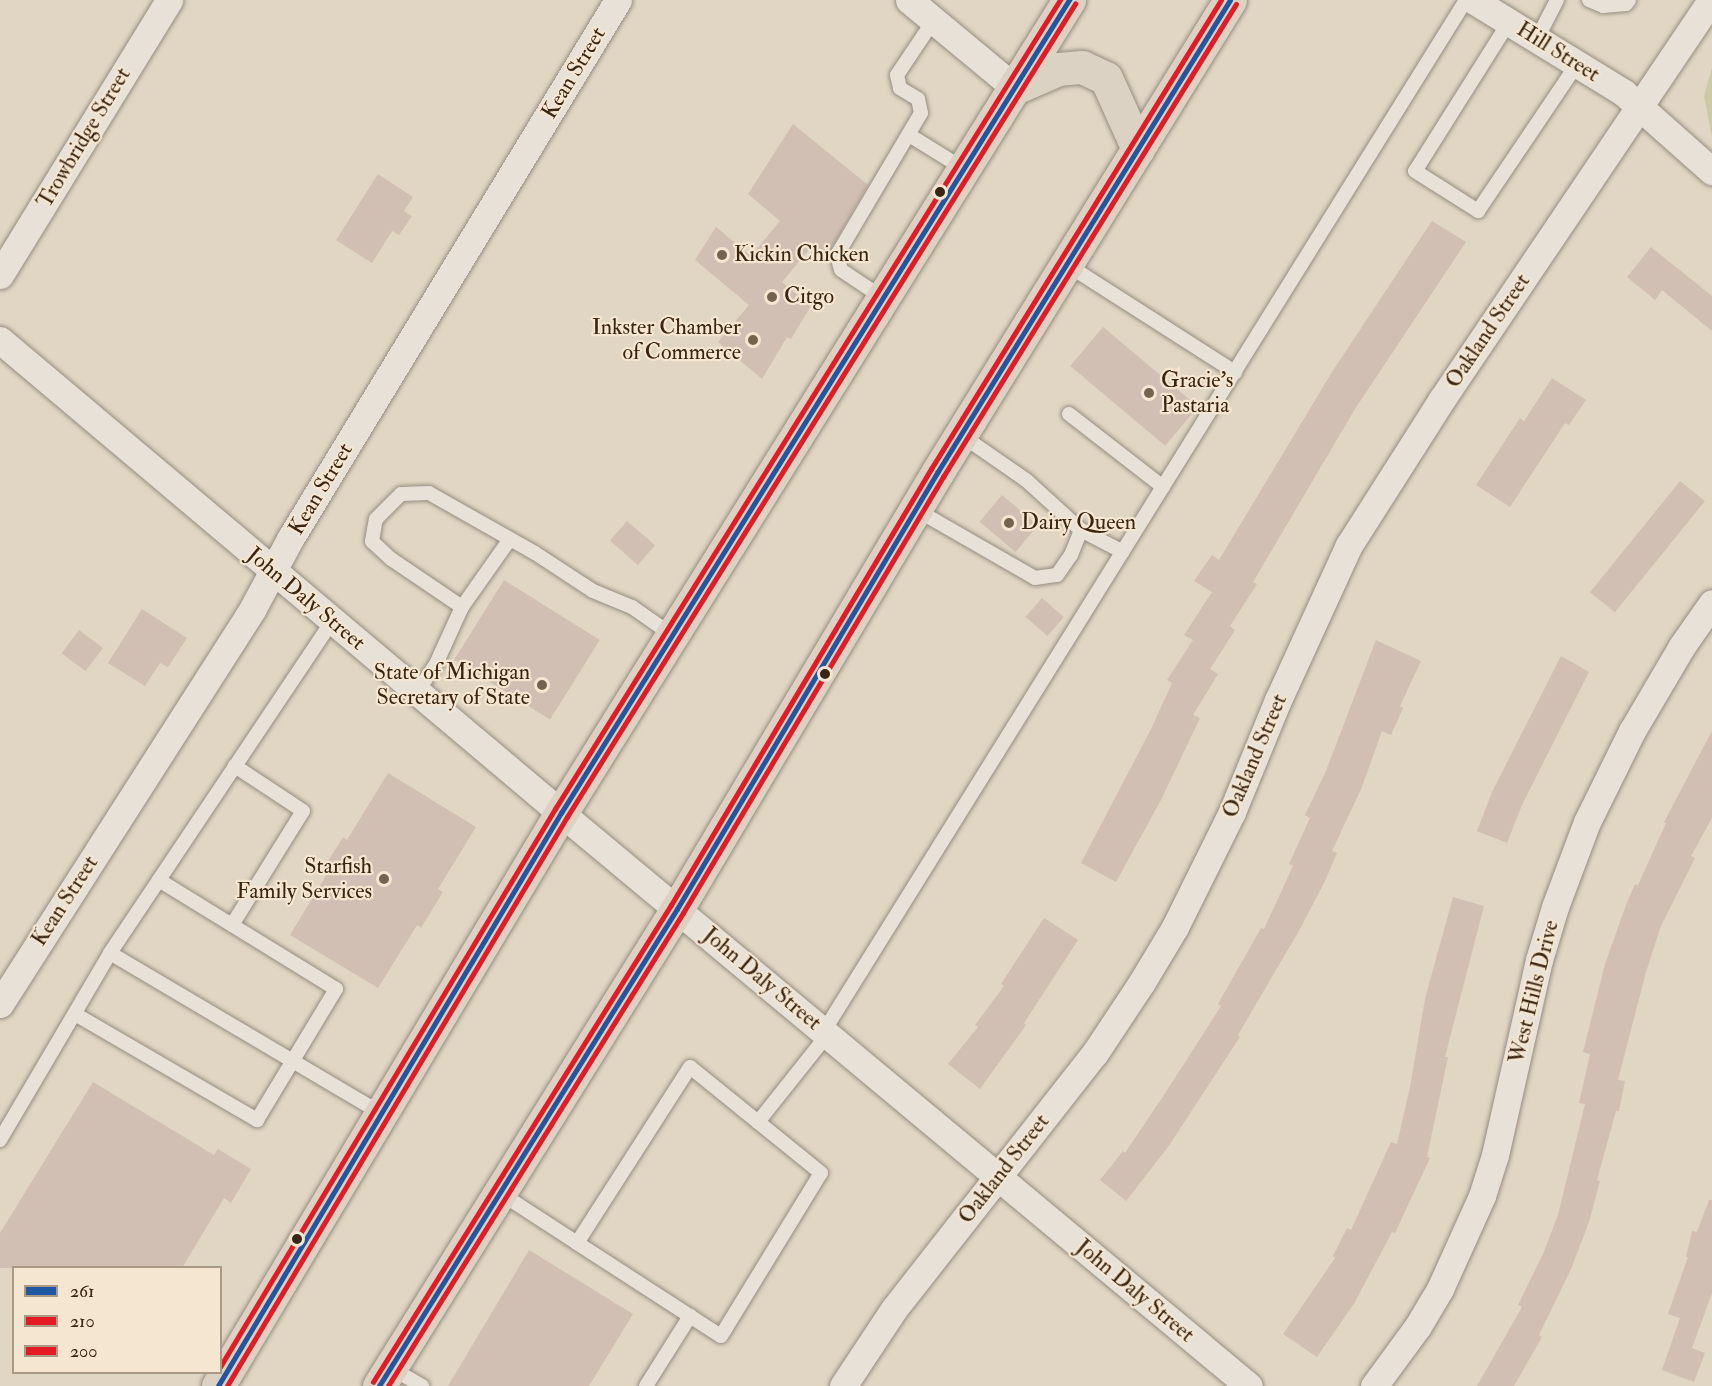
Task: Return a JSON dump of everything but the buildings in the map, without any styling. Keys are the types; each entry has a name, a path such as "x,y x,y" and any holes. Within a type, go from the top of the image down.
{"main road":[{"path":"227,1380 561,813 1070,0"},
{"path":"385,1377 677,909 915,509 1230,0"},
{"path":"1015,88 1058,69 1082,67 1106,78 1138,149"}],"street":[{"name":"Trowbridge Street","path":"0,275 169,0"},
{"name":"Kean Street","path":"0,1004 253,608 273,571 618,0"},
{"path":"909,0 1015,88"},
{"name":"Hill Street","path":"1473,0 1624,93 1712,171"},
{"name":"Oakland Street","path":"843,1386 894,1310 1095,1053 1175,927 1232,812 1278,700 1349,545 1442,399 1711,0"},
{"name":"John Daly Street","path":"0,340 561,813 1249,1386"},
{"name":"West Hills Drive","path":"1374,1386 1418,1326 1440,1288 1482,1196 1495,1155 1539,960 1555,907 1587,822 1632,730 1682,646 1712,603"}],"lane":[{"path":"758,1122 826,1033 1466,0"},
{"path":"1537,39 1557,0"},
{"path":"1589,0 1603,6 1626,4 1629,0"},
{"path":"884,298 842,270 837,255 921,113 918,99 900,88 897,75 934,20"},
{"path":"1509,22 1415,171 1478,211 1577,64"},
{"path":"909,135 964,169"},
{"path":"1066,264 1235,372"},
{"path":"1069,414 1163,487"},
{"path":"961,435 1026,480 1081,530 1123,552"},
{"path":"462,607 391,559 372,542 376,519 401,494 429,493 510,539 593,591 632,607 672,635"},
{"path":"915,509 1035,578 1057,575 1071,555 1081,530"},
{"path":"417,692 436,664 462,607 510,539"},
{"path":"0,1140 110,953 332,621"},
{"path":"232,925 303,811 235,766"},
{"path":"75,1014 256,1120 336,989 159,880"},
{"path":"110,953 382,1114"},
{"path":"500,1193 577,1243 721,1336 821,1173 690,1067 577,1243"},
{"path":"646,1386 690,1316"},
{"path":"385,1377 422,1386"}],"shaded area":[{"path":"1712,68 1712,137 1704,96"}],"transit line":[{"name":"200","path":"222,1364 555,809 1060,0"},
{"name":"261","path":"218,1386 561,813 1069,0"},
{"name":"200","path":"373,1382 671,905 931,469 1221,0"},
{"name":"261","path":"379,1386 677,909 937,473 1230,0"},
{"name":"210","path":"227,1386 567,817 1075,4"},
{"name":"210","path":"388,1386 683,913 943,477 1236,4"}],"place":[{"name":"Kickin Chicken","path":"722,255"},
{"name":"Citgo","path":"772,297"},
{"name":"Inkster Chamber of Commerce","path":"753,340"},
{"name":"Gracie's Pastaria","path":"1149,393"},
{"name":"Dairy Queen","path":"1009,523"},
{"name":"State of Michigan Secretary of State","path":"542,685"},
{"name":"Starfish Family Services","path":"384,879"}]}
